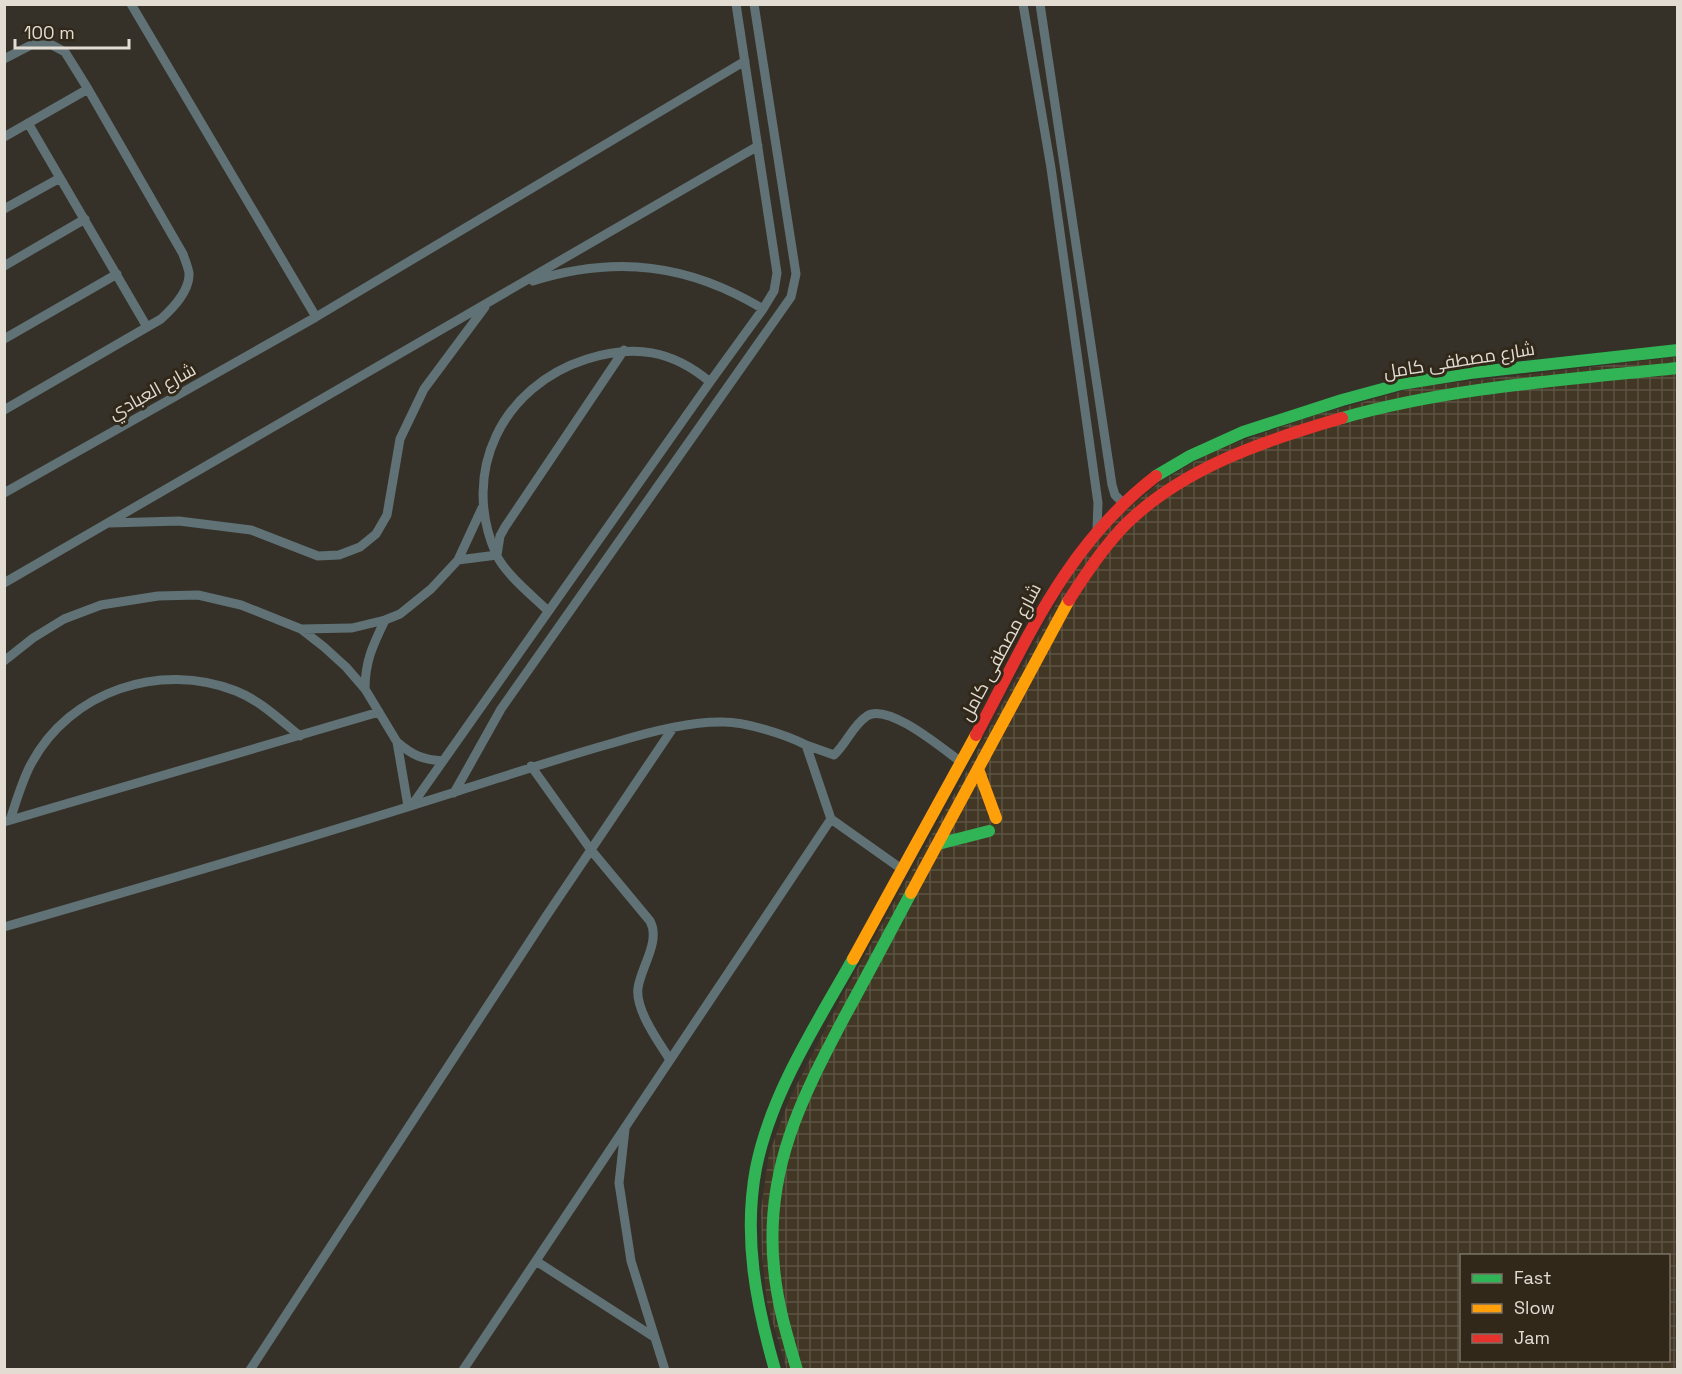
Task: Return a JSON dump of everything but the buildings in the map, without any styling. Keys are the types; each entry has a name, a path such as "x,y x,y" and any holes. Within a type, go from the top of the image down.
{"street":[{"path":"131,4 316,317"},
{"path":"410,806 774,291 777,273 736,4"},
{"path":"454,793 501,709 791,297 796,274 754,4"},
{"path":"1023,4 1051,168 1098,503 1097,529"},
{"path":"1040,4 1112,485 1115,495 1123,503"},
{"path":"4,59 31,45 52,45 64,52 88,88 183,254 189,275 184,292 175,307 162,319 4,410"},
{"name":"شارع العبادي","path":"4,493 316,317 745,61"},
{"path":"4,137 88,88"},
{"path":"28,123 147,327"},
{"path":"4,583 758,146"},
{"path":"4,210 60,178"},
{"path":"4,266 84,219"},
{"path":"518,285 561,272 583,269 649,268 693,276 735,292 763,309"},
{"path":"4,339 117,274"},
{"path":"107,523 179,521 250,530 318,556 339,555 360,547 376,534 387,515 400,439 424,390 488,303"},
{"path":"549,611 505,568 496,555 482,508 487,460 496,435 509,413 547,376 570,364 624,350 672,358 693,368 710,382"},
{"path":"496,555 500,536 505,527 624,350"},
{"name":"شارع مصطفى كامل","path":"775,1370 762,1329 751,1260 750,1224 755,1171 769,1120 791,1071 903,870 1057,584 1097,529 1123,503 1157,475 1185,458 1248,430 1294,415 1383,389 1447,376 1677,350"},
{"name":"شارع مصطفى كامل","path":"797,1370 776,1292 772,1221 778,1172 786,1141 810,1082 1066,605 1086,572 1109,542 1136,515 1190,476 1240,452 1354,415 1433,397 1677,368"},
{"path":"1294,415 1299,432"},
{"path":"301,629 352,628 400,614 431,590 458,560 482,508"},
{"path":"458,560 496,555"},
{"path":"4,661 33,638 64,619 101,605 158,596 198,595 241,605 301,629 346,667 365,689 397,742 410,754 426,760 442,761"},
{"path":"365,689 365,669 384,620"},
{"path":"7,821 31,765 47,740 68,718 93,700 120,688 159,680 209,682 237,692 264,706 300,736"},
{"path":"7,821 379,712"},
{"path":"4,927 454,793 531,766 673,728 724,722 769,731 834,755 852,729 868,715 875,713 890,716 910,726 961,762"},
{"path":"250,1370 673,728"},
{"path":"397,742 410,806"},
{"path":"806,745 831,819 903,870"},
{"path":"531,766 591,850 654,928 638,989 640,1004 654,1034 670,1060"},
{"path":"978,769 996,818"},
{"path":"946,790 962,799"},
{"path":"939,804 955,812"},
{"path":"463,1370 831,819"},
{"path":"938,844 989,831"},
{"path":"625,1126 619,1183 631,1261 665,1370"},
{"path":"536,1261 654,1336"},
{"path":"762,1329 783,1323"}],"shaded area":[{"path":"1677,357 1677,1369 787,1370 767,1303 762,1254 761,1210 769,1154 789,1100 847,987 950,802 1074,570 1110,524 1160,482 1213,451 1309,417 1417,387"}],"traffic: fast":[{"path":"1156,476 1190,456 1243,432 1342,400 1401,384 1470,373 1678,350"},
{"path":"1342,418 1383,407 1467,392 1678,368"},
{"path":"938,844 989,831"},
{"path":"797,1370 775,1281 772,1232 781,1166 801,1105 815,1075 911,893"},
{"path":"775,1370 757,1295 751,1245 752,1194 756,1168 772,1113 796,1060 853,959"}],"traffic: slow":[{"path":"911,893 1069,600"},
{"path":"853,959 976,735"},
{"path":"978,769 996,818"}],"traffic: jam":[{"path":"1069,600 1096,560 1127,523 1174,486 1200,471 1256,446 1342,418"},
{"path":"976,735 1032,629 1073,563 1097,532 1156,476"}]}
